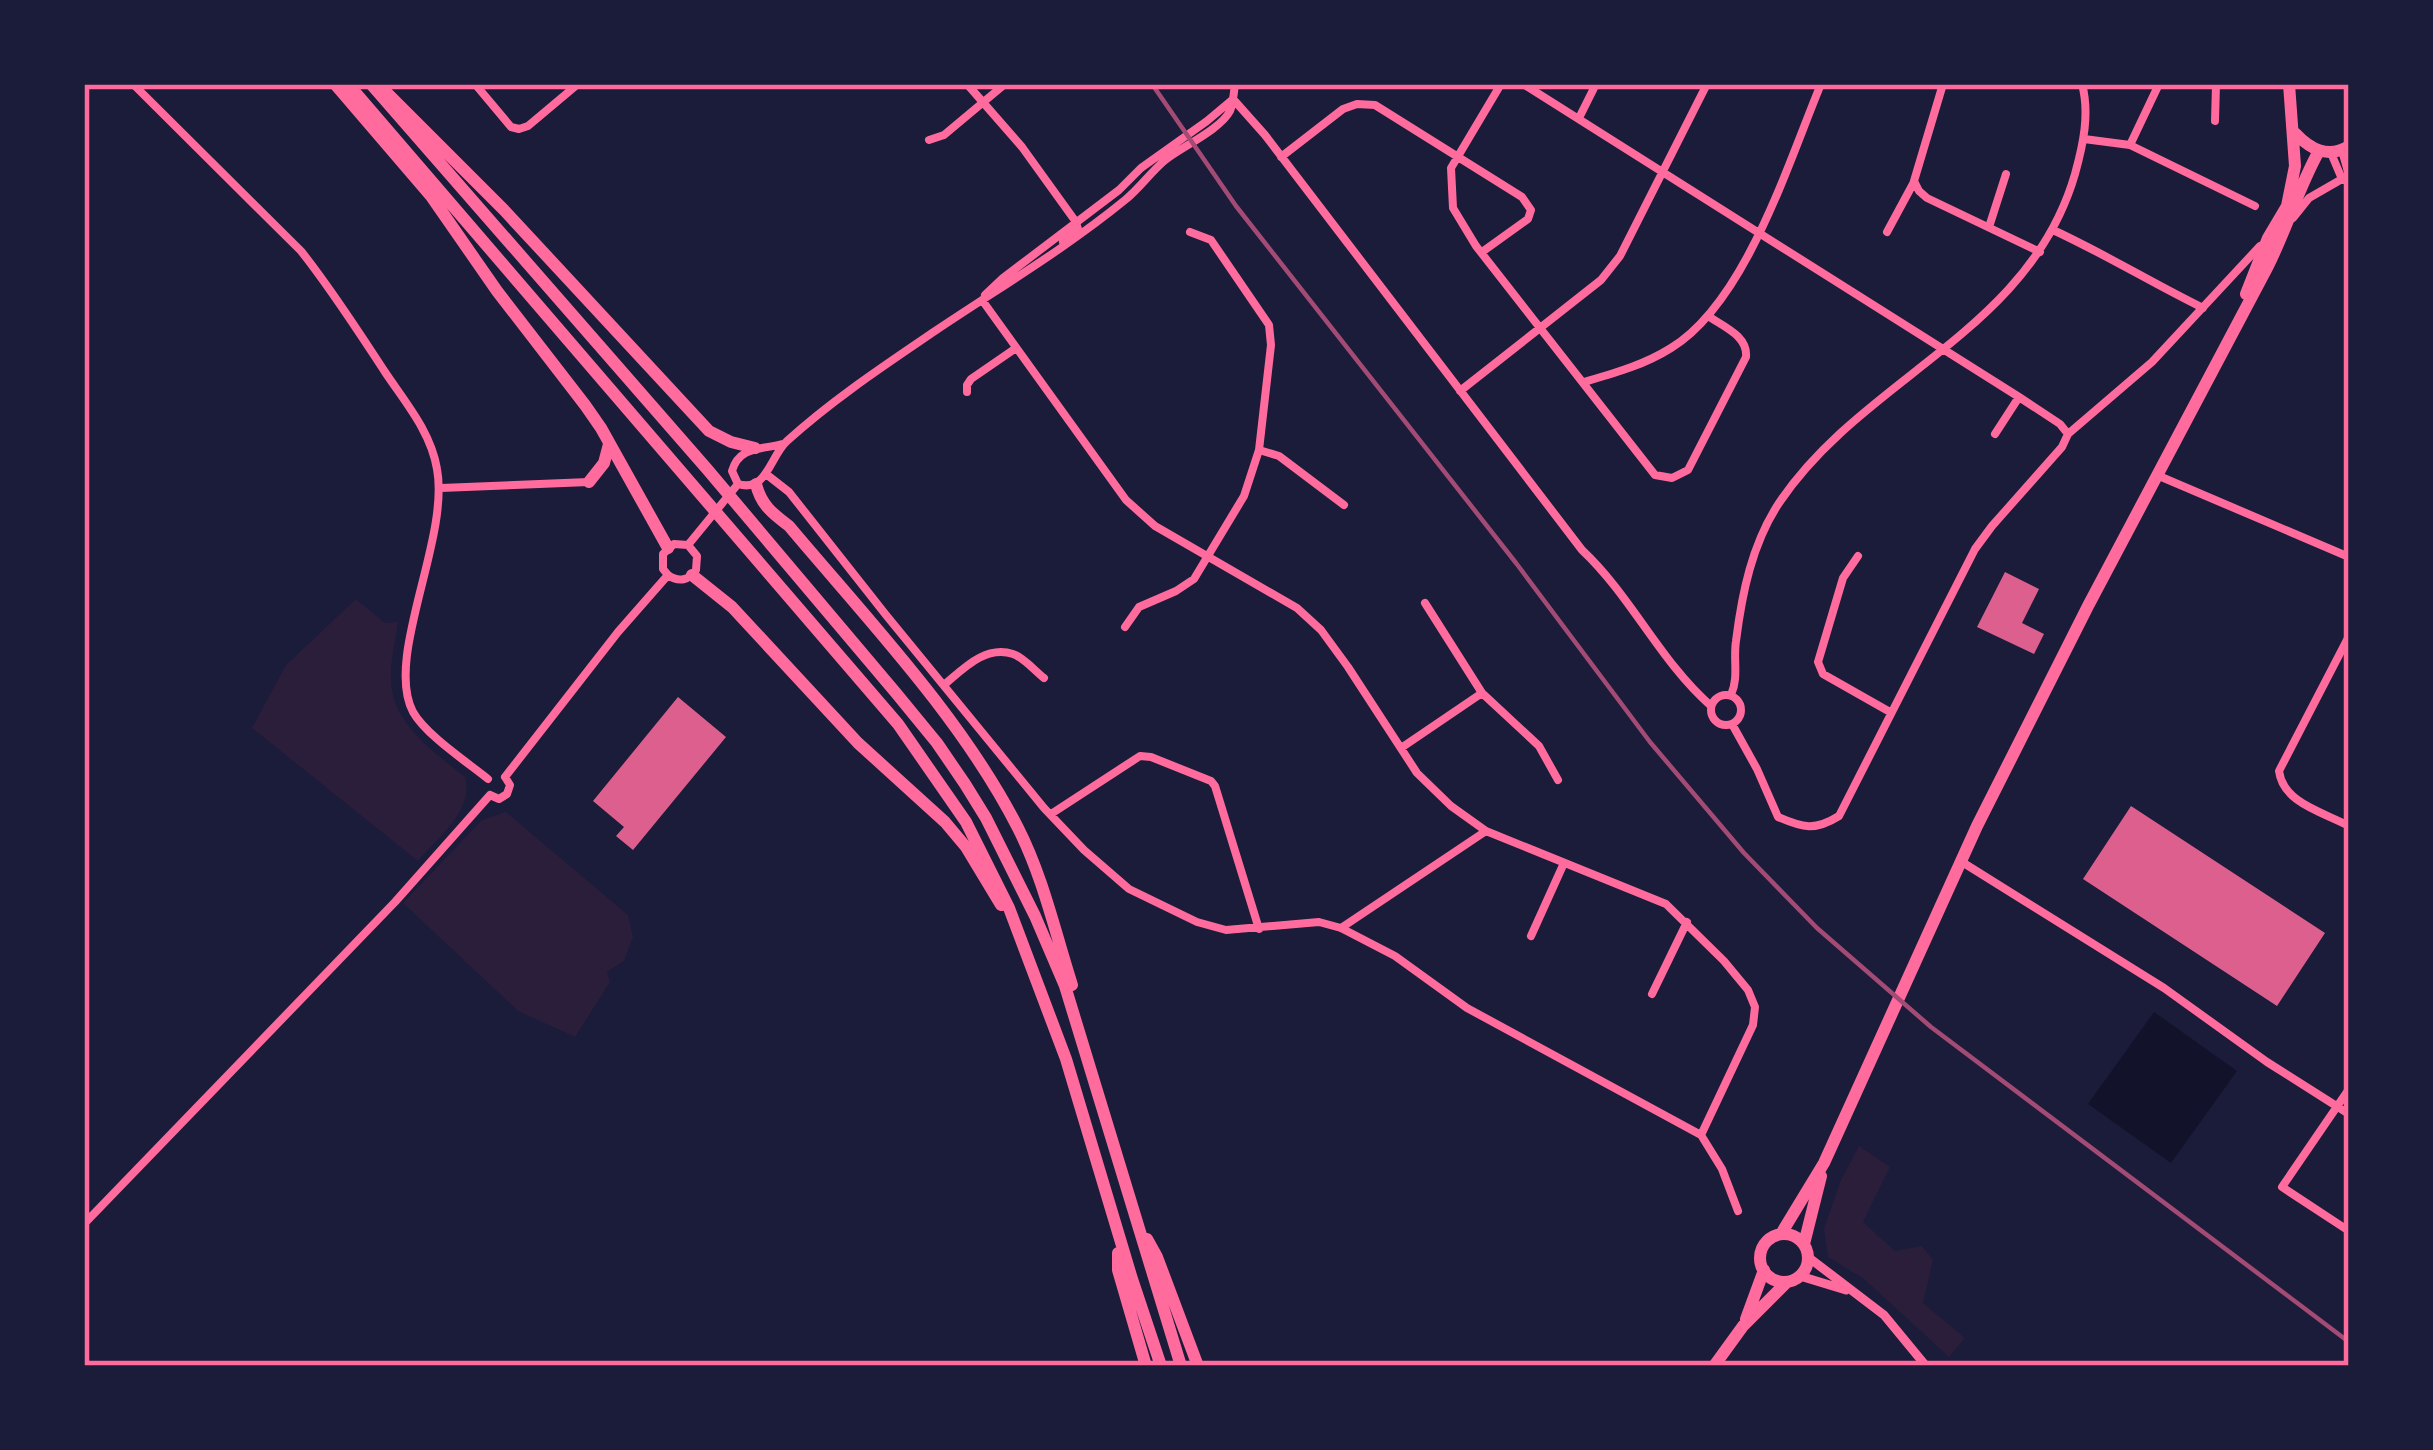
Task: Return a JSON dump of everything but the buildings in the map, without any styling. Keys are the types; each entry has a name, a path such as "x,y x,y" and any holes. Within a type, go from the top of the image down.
{"main road":[{"path":"341,84 448,200 898,724 966,822 996,878 1066,1059 1162,1366"},
{"path":"341,84 585,405 668,548"},
{"path":"374,84 402,105 505,210 709,431 758,449"},
{"path":"374,84 923,726 986,818 1065,986 1181,1366"},
{"path":"2228,340 2268,238 2287,206 2295,166 2289,84"},
{"path":"2294,132 2307,146 2335,150"},
{"path":"1781,1234 1824,1163 1960,861 2290,221 2311,164 2335,150"},
{"path":"589,482 604,463 609,444"},
{"path":"761,479 759,497 766,508 789,526 932,699 1008,809 1046,900 1095,1058 1106,1120"},
{"path":"692,575 732,607 858,742 945,822 966,847 1018,934"},
{"path":"1714,1366 1743,1326 1794,1279 1806,1251 1824,1163"},
{"path":"1132,1211 1157,1257 1198,1366"},
{"path":"1118,1234 1118,1270 1146,1366"},
{"path":"1794,1279 1775,1280 1763,1270 1763,1247 1781,1234 1794,1236 1806,1251"},
{"path":"1743,1326 1763,1270"}],"street":[{"path":"133,84 301,251 423,429 436,461 440,488 404,683 415,716 488,779"},
{"path":"475,84 511,127 519,129 578,84"},
{"path":"967,84 1022,147 1076,222 1078,229 1058,250"},
{"path":"929,140 944,135 1005,84"},
{"path":"982,300 1076,222 1230,111 1235,84"},
{"path":"1501,84 1450,168 1453,208 1462,228 1655,476 1672,478 1688,470 1746,357 1742,340 1708,316"},
{"path":"1523,84 2019,397 2068,434"},
{"path":"1579,118 1595,84"},
{"path":"1460,392 1600,280 1620,256 1707,84"},
{"path":"1584,382 1640,365 1675,346 1708,316 1741,270 1760,232 1822,84"},
{"path":"1887,232 1915,181 1943,84"},
{"path":"1731,695 1737,681 1735,649 1741,602 1752,560 1780,502 1842,433 2007,293 2040,252 2068,197 2084,140 2082,84"},
{"path":"2130,145 2159,84"},
{"path":"2216,84 2216,121"},
{"path":"1233,99 1632,608 1642,627 1711,706"},
{"path":"1281,157 1343,109 1357,104 1376,106 1522,197 1531,211 1528,219 1481,252"},
{"path":"2084,140 2130,145 2255,206"},
{"path":"2290,221 2309,198 2347,179 2335,150"},
{"path":"784,443 742,454 731,471 738,484 747,487 761,479 784,443 876,370 1058,250 1130,196 1159,159"},
{"path":"1988,227 2006,174"},
{"path":"1915,181 1928,198 2040,252"},
{"path":"2054,230 2203,308"},
{"path":"1125,627 1139,607 1194,580 1244,496 1259,450 1269,325 1211,240 1190,232"},
{"path":"1732,724 1778,817 1801,827 1824,826 1839,816 1992,526 2062,447 2068,434 2152,362 2268,238"},
{"path":"982,300 1126,500 1155,526 1298,608 1321,630 1417,773 1450,806 1486,831 1666,904 1748,991 1755,1007 1753,1025 1701,1135"},
{"path":"968,392 971,379 1016,348"},
{"path":"1995,434 2019,397"},
{"path":"758,449 770,462"},
{"path":"1259,450 1279,457 1343,505"},
{"path":"2159,476 2349,557"},
{"path":"761,479 789,492 1051,814 1130,889 1197,922 1226,930 1318,922 1341,928 1395,956 1467,1007 1701,1135 1722,1169 1738,1211"},
{"path":"440,488 589,482"},
{"path":"688,545 738,484"},
{"path":"688,545 697,556 696,570 679,580 668,575 662,562 668,548 688,545"},
{"path":"1858,556 1843,578 1818,662 1822,674 1890,712"},
{"path":"505,776 617,632 668,575"},
{"path":"1425,603 1482,693 1539,746 1558,780"},
{"path":"2349,636 2279,776 2290,796 2349,826"},
{"path":"944,685 976,658 992,654 1014,654 1044,678"},
{"path":"1401,748 1482,693"},
{"path":"1731,695 1742,707 1741,716 1732,724 1717,723 1710,711 1715,698 1731,695"},
{"path":"1051,814 1140,756 1211,781 1259,929"},
{"path":"488,779 505,776"},
{"path":"488,779 486,788 499,799 508,794 505,776"},
{"path":"84,1224 395,902 490,795"},
{"path":"1341,928 1486,831"},
{"path":"1960,861 2164,988 2349,1114"},
{"path":"1531,936 1564,862"},
{"path":"1652,994 1687,922"},
{"path":"2349,1089 2282,1187 2349,1231"},
{"path":"1806,1251 1884,1315 1926,1366"},
{"path":"1794,1279 1852,1291"}],"shaded area":[{"path":"356,599 385,623 398,622 391,673 399,710 417,736 465,777 467,789 460,812 418,861 252,728 286,665"},
{"path":"506,812 628,915 633,937 624,961 607,972 610,982 575,1037 518,1011 403,903 482,820"},
{"path":"2154,1012 2237,1071 2171,1163 2088,1104"},
{"path":"1859,1146 1890,1167 1863,1222 1895,1251 1922,1246 1933,1260 1923,1303 1965,1338 1949,1357 1864,1279 1828,1257 1824,1229"}],"railway":[{"path":"1152,84 1236,206 1650,742 1744,853 1817,928 1931,1027 2349,1342"}]}
